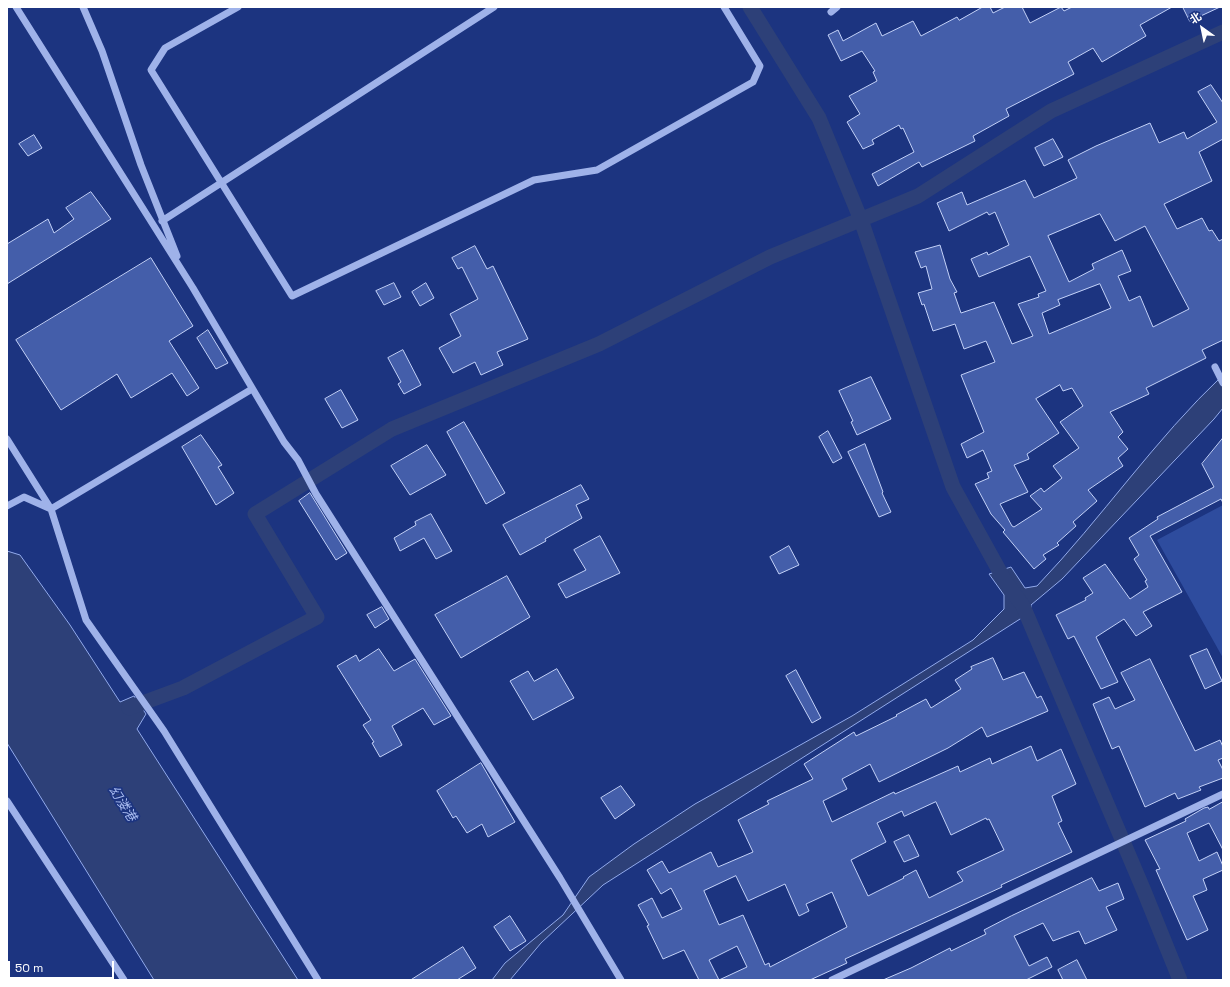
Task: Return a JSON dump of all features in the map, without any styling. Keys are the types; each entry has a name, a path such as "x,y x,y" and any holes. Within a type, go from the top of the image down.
{"street":[{"path":"16,7 193,288 284,442 298,460 316,494 560,878 620,980"},
{"path":"83,7 102,51 141,165 171,244 193,288"},
{"path":"238,7 165,48 151,70 292,296 534,180 597,170 753,82 760,66 724,7"},
{"path":"162,221 494,7"},
{"path":"831,12 837,7"},
{"path":"1214,367 1223,383"},
{"path":"51,509 252,389"},
{"path":"7,440 51,509 86,620 164,732 318,980"},
{"path":"7,506 24,497 51,509"},
{"path":"832,980 1223,794"},
{"path":"7,801 124,980"}],"shaded area":[{"path":"1223,505 1223,658 1157,540"}],"water":[{"path":"1223,375 1223,408 1062,579 1031,605 1031,612 603,885 541,943 510,980 492,980 505,963 563,915 589,877 634,844 695,804 852,716 973,640 1004,609 1004,595 989,574 1011,567 1025,588 1037,586 1084,533 1174,425"},
{"name":"幻溇港","path":"7,551 20,555 70,625 120,702 134,696 146,714 137,729 298,980 154,980 7,743"}],"building":[{"path":"983,7 990,7 993,13 1005,7 1022,7 1030,23 1061,7 1064,11 1072,7 1172,7 1140,25 1146,36 1102,62 1093,48 1068,62 1074,74 1006,109 1009,116 973,136 975,141 922,167 919,162 878,186 872,174 914,152 903,128 901,129 899,125 872,140 874,144 863,149 847,122 860,114 849,96 877,81 873,72 875,71 862,51 841,61 828,35 838,30 843,41 876,23 882,36 913,21 921,36 957,17 959,20"},
{"path":"1183,7 1220,7 1190,21"},
{"path":"1211,85 1223,103 1223,139 1199,152 1212,181 1164,204 1177,229 1202,218 1209,231 1212,230 1219,241 1223,239 1223,340 1202,350 1206,358 1146,388 1149,394 1110,412 1123,432 1118,437 1128,449 1118,458 1123,466 1088,490 1097,501 1073,522 1076,526 1057,543 1059,545 1043,555 1046,559 1034,569 1003,532 1005,530 991,514 975,484 989,478 987,473 992,471 983,450 967,458 961,444 984,432 961,375 995,362 986,341 964,349 955,324 933,331 924,304 922,305 918,293 932,289 926,266 921,268 915,252 940,245 950,279 957,292 954,293 961,313 994,302 1012,344 1033,336 1018,304 1039,297 1038,294 1046,291 1030,256 979,277 971,259 987,252 988,255 1009,245 995,212 989,215 987,212 949,231 937,203 962,192 967,205 1025,180 1034,198 1077,178 1068,160 1096,146 1150,123 1159,143 1184,132 1187,139 1217,122 1198,92","holes":["1100,214 1115,241 1145,226 1189,309 1153,327 1140,296 1129,301 1118,276 1131,271 1122,250 1092,264 1094,269 1069,282 1048,236","1100,284 1111,308 1049,334 1042,313 1060,305 1058,300","1060,385 1063,391 1072,388 1083,406 1060,422 1079,448 1053,466 1062,478 1044,492 1041,488 1030,496 1042,509 1014,527 1000,504 1028,492 1014,465 1029,459 1027,454 1059,433 1036,399"]},
{"path":"34,135 42,148 28,156 19,144"},
{"path":"1053,139 1063,157 1044,166 1035,148"},
{"path":"91,192 111,219 7,284 7,244 48,219 54,233 74,219 66,208"},
{"path":"475,246 487,269 493,266 528,339 497,352 503,365 481,375 475,362 453,373 439,348 461,336 450,314 478,299 462,267 458,269 452,258"},
{"path":"151,258 193,326 169,341 199,388 187,396 172,373 131,398 117,374 61,410 16,340"},
{"path":"394,283 401,297 384,305 376,291"},
{"path":"426,283 434,298 420,306 412,292"},
{"path":"208,330 228,363 216,369 197,338"},
{"path":"403,350 421,385 404,394 398,384 401,382 388,358"},
{"path":"871,377 891,419 857,435 851,422 853,421 839,391"},
{"path":"341,390 358,420 342,428 325,399"},
{"path":"464,422 505,493 486,504 447,432"},
{"path":"828,431 842,458 833,463 819,437"},
{"path":"201,435 222,465 218,467 234,493 216,505 182,447"},
{"path":"1223,438 1223,503 1221,499 1150,536 1182,592 1143,612 1152,626 1136,636 1124,619 1096,637 1118,682 1101,689 1074,636 1068,639 1056,615 1086,600 1085,598 1093,593 1083,578 1105,564 1130,599 1148,587 1145,581 1147,580 1134,559 1139,555 1129,538 1158,519 1157,517 1214,487 1202,464"},
{"path":"865,444 883,492 882,493 891,512 879,517 848,452"},
{"path":"427,445 446,475 410,495 391,466"},
{"path":"581,485 589,499 576,505 582,518 545,539 546,541 520,555 503,525"},
{"path":"310,493 347,553 336,560 299,501"},
{"path":"431,514 452,551 436,559 424,538 400,551 394,538 416,525 415,522"},
{"path":"600,536 620,573 566,598 558,584 586,570 574,550"},
{"path":"789,546 799,565 779,574 770,557"},
{"path":"507,576 530,617 461,658 435,615"},
{"path":"382,607 389,619 375,628 367,615"},
{"path":"379,649 394,671 415,659 451,716 434,725 423,708 392,726 402,745 380,757 372,743 374,742 363,725 371,720 337,666 356,655 359,661"},
{"path":"1207,649 1222,681 1205,689 1190,656"},
{"path":"993,658 1003,680 1024,672 1037,698 1041,696 1048,711 987,737 982,727 948,748 879,782 870,764 842,779 847,789 823,801 832,822 894,792 895,794 958,766 960,772 990,758 992,764 1031,746 1037,761 1061,749 1076,784 1052,796 1062,821 1058,823 1072,852 1001,885 1002,887 845,959 847,963 810,980 719,980 699,980 684,950 663,959 647,926 649,925 638,905 652,898 662,918 682,909 671,888 661,894 647,870 662,861 669,873 711,852 718,867 753,852 738,820 769,804 767,801 813,779 804,764 854,732 856,736 897,716 896,715 926,699 931,708 961,689 955,680 972,669 971,667","holes":["936,802 951,835 986,818 987,820 989,819 1004,850 957,872 963,881 929,898 916,870 903,877 904,878 868,896 851,860 886,842 877,823 902,811 904,816","736,876 748,901 785,884 799,916 809,911 806,904 832,892 847,927 770,967 769,963 765,965 743,915 719,925 704,891","737,946 747,967 719,980 709,960"]},
{"path":"1150,659 1195,751 1220,740 1223,747 1223,758 1218,760 1223,770 1223,778 1199,787 1201,790 1178,799 1175,793 1145,807 1119,746 1112,749 1093,704 1109,697 1115,709 1135,700 1121,673"},
{"path":"557,669 574,698 533,720 510,681 528,671 534,681"},
{"path":"796,670 821,718 812,723 786,676"},
{"path":"481,763 515,822 488,837 482,824 467,833 456,816 453,818 437,791"},
{"path":"621,786 635,805 615,819 601,798"},
{"path":"1223,802 1223,850 1209,823 1187,833 1199,861 1217,852 1223,866 1223,870 1203,879 1207,890 1193,896 1208,930 1187,940 1156,870 1160,869 1145,840 1186,821 1185,819 1204,808 1208,807 1209,809"},
{"path":"909,835 919,856 904,862 894,842"},
{"path":"1092,878 1099,891 1118,883 1124,899 1106,907 1117,930 1085,944 1079,931 1053,941 1043,923 1014,936 1029,966 1047,957 1052,967 1026,980 883,980 911,968 950,948 951,951 986,934 984,930"},
{"path":"510,916 526,941 510,951 494,927"},
{"path":"463,947 476,968 457,980 411,980"},
{"path":"1077,960 1087,980 1063,980 1058,970"}],"waterway":[{"path":"750,7 819,118 861,220 953,487 1005,581 1023,606 1144,891 1180,980"},
{"path":"129,708 183,688 317,617 255,514 392,429 599,344 770,257 918,196 1051,111 1223,32"}]}
